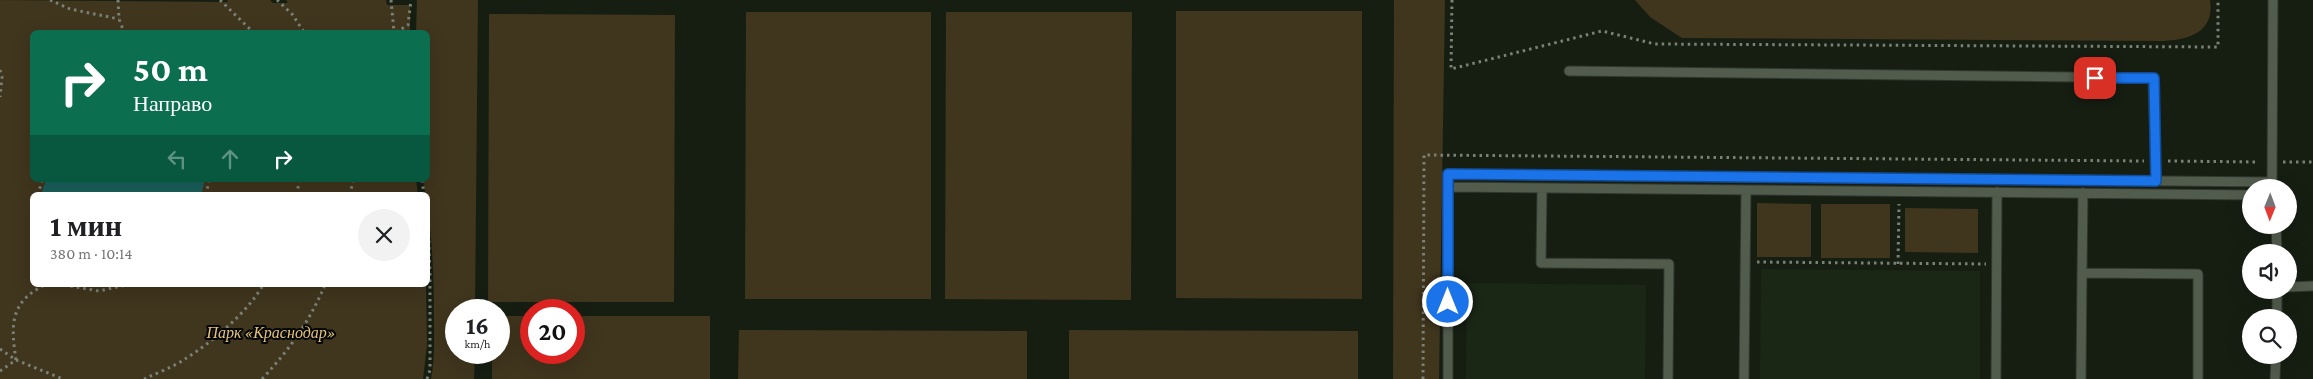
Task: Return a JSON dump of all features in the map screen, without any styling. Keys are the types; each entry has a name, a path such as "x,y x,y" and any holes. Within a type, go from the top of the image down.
{"lane":[{"path":"1448,379 1448,174 2272,182 2273,0"},
{"path":"1570,71 2154,78 2156,181"},
{"path":"1448,187 2242,195"},
{"path":"1542,188 1541,263 1669,264 1668,379"},
{"path":"1744,379 1746,190"},
{"path":"1996,379 1997,192"},
{"path":"2081,379 2083,193"},
{"path":"2082,273 2198,274 2198,379"},
{"path":"2297,286 2313,286"},
{"path":"2275,379 2276,364"}],"path":[{"path":"50,0 70,9 119,19"},
{"path":"118,0 119,19 123,30"},
{"path":"220,0 251,30"},
{"path":"277,0 292,14 303,30"},
{"path":"391,0 395,30"},
{"path":"399,30 408,25 410,0"},
{"path":"1452,0 1451,69 1602,31 1655,44 2218,47 2218,0"},
{"path":"0,70 0,97"},
{"path":"1423,379 1424,155 2313,162"},
{"path":"1898,264 1899,200"},
{"path":"1745,262 1997,264"},
{"path":"16,360 12,338 13,318 21,302 34,290 41,287"},
{"path":"76,287 99,291 117,287"},
{"path":"144,379 184,360 210,341 246,308 262,287"},
{"path":"262,379 297,339 312,316 325,287"},
{"path":"427,379 430,370 430,287"},
{"path":"0,350 16,360 63,379"},
{"path":"0,371 16,360"}],"shaded area":[{"path":"1761,269 1980,271 1980,379 1760,379"},
{"path":"1467,283 1646,285 1645,379 1466,379"}],"green space":[{"name":"Парк «Краснодар»","path":"0,0 228,2 227,0 270,0 273,3 288,3 286,0 386,0 387,5 410,5 410,30 30,30 30,182 416,182 418,192 30,192 30,287 426,287 427,345 423,379 0,379"},
{"path":"417,0 478,0 475,299 445,299 445,364 475,364 474,379 431,379 434,350 433,267 430,232 430,192 425,192 423,182 430,182 430,30 416,30"},
{"path":"1394,0 1445,0 1439,379 1393,379"},
{"path":"1635,0 2210,0 2210,11 2204,27 2198,32 2182,39 2163,41 1682,38 1650,17"},
{"path":"1176,11 1362,11 1362,299 1176,298"},
{"path":"746,12 931,12 931,299 745,299"},
{"path":"946,12 1132,12 1131,300 945,299"},
{"path":"489,14 675,15 674,302 585,302 585,299 520,299 520,302 510,302 510,299 488,299"},
{"path":"1757,203 1811,204 1811,257 1757,257"},
{"path":"1821,204 1890,204 1890,258 1821,258"},
{"path":"1905,208 1978,209 1978,253 1905,252"},
{"path":"510,316 520,316 520,364 585,364 585,316 710,316 710,379 492,379 492,364 510,364"},
{"path":"739,330 1027,331 1027,379 738,379"},
{"path":"1069,330 1358,331 1358,379 1069,379"}],"water":[{"path":"45,182 204,182 202,192 42,192"}],"route":[{"path":"1448,302 1448,174 2156,181 2154,78 2095,78"}]}
